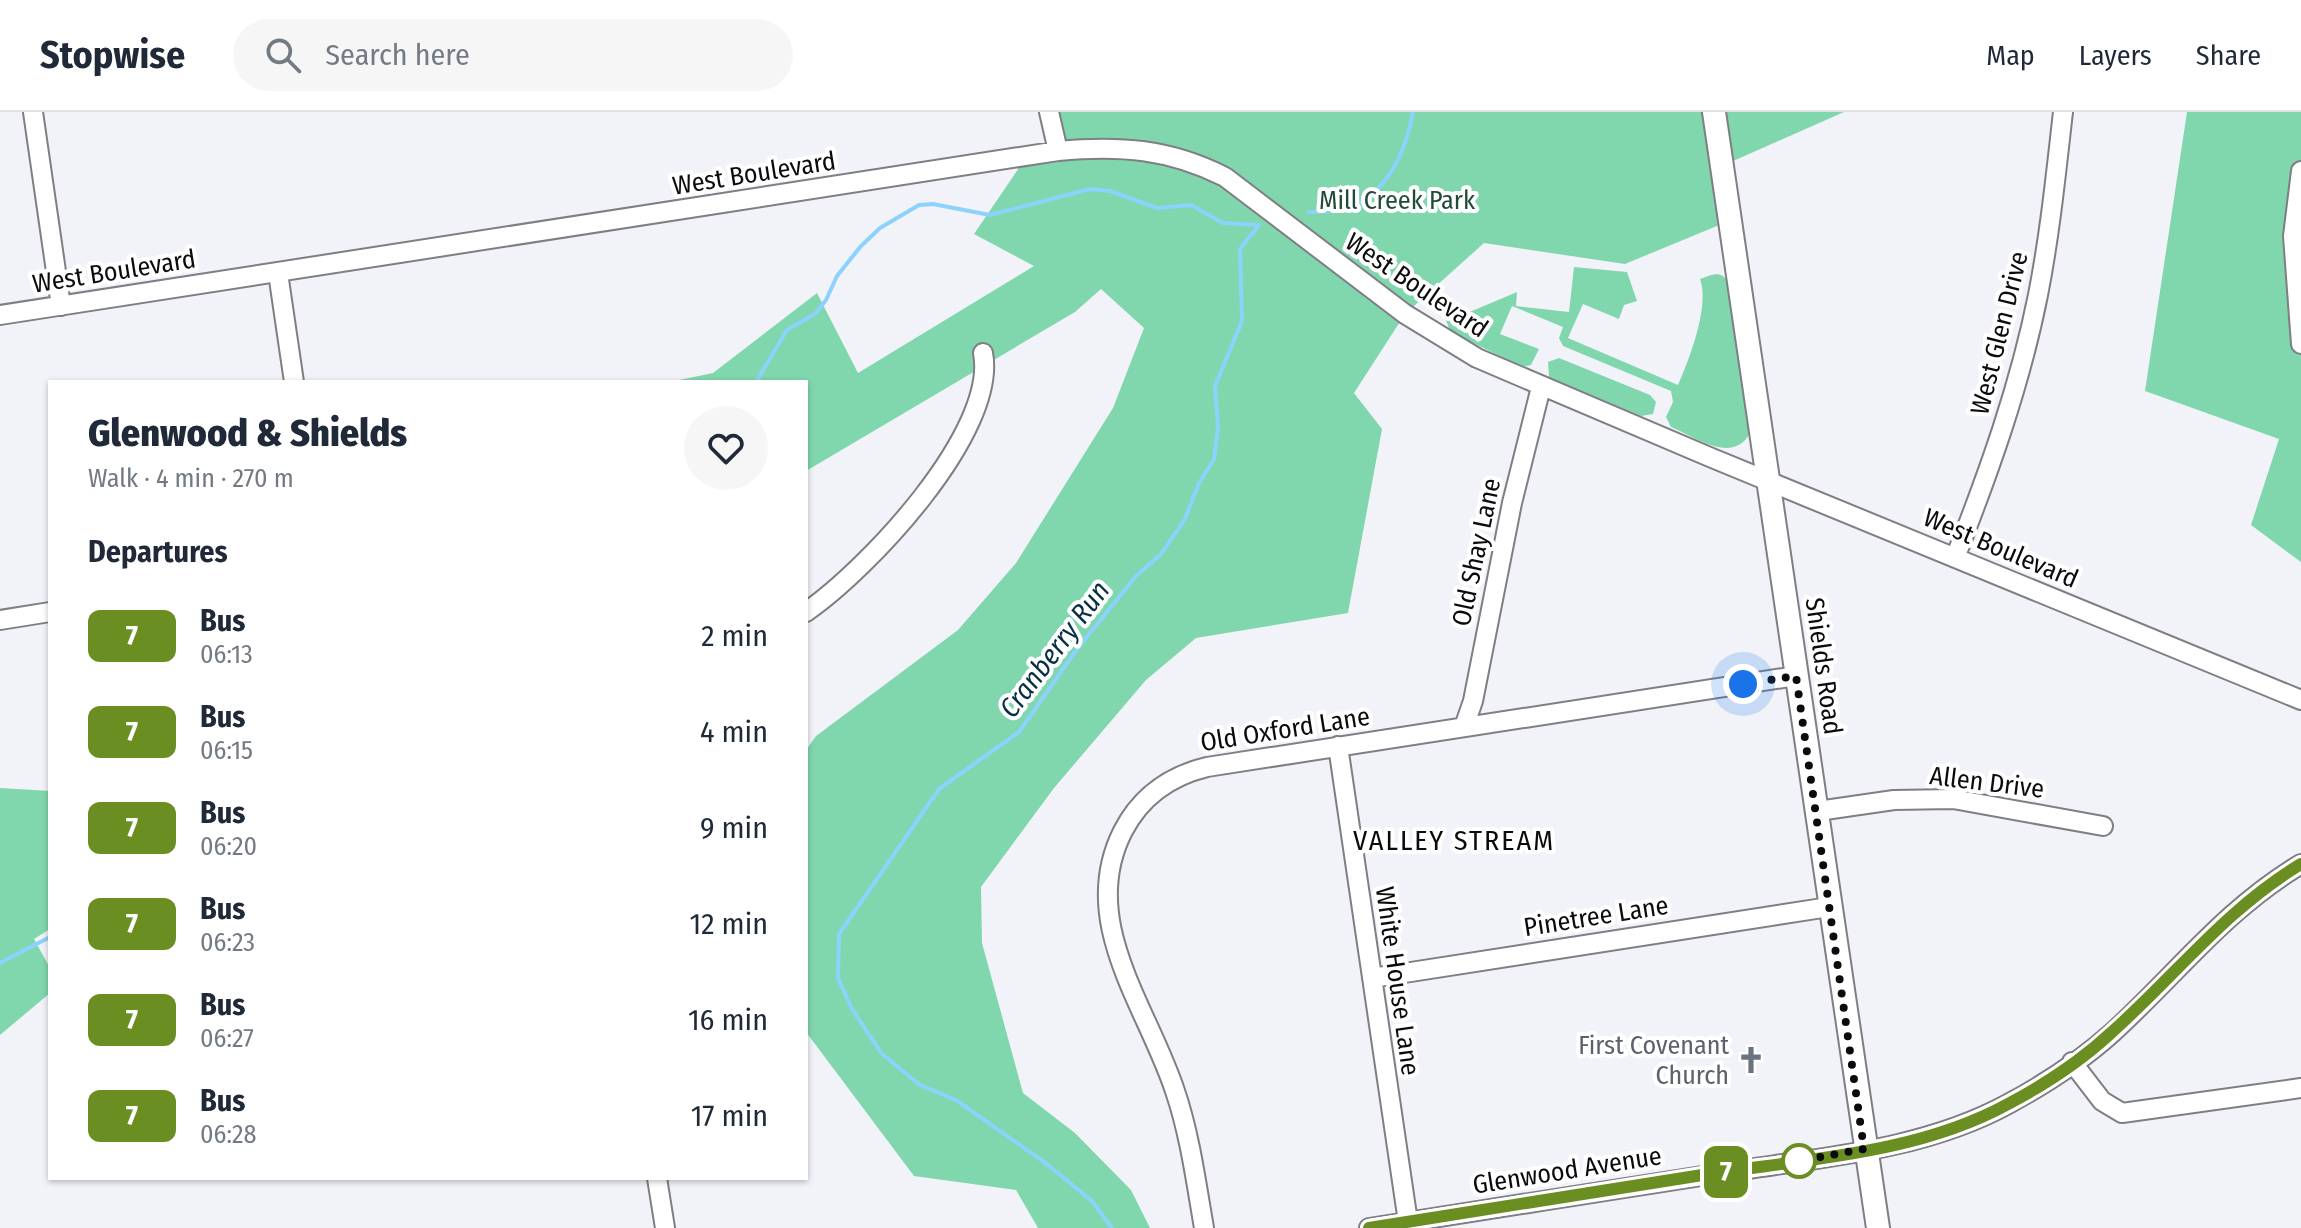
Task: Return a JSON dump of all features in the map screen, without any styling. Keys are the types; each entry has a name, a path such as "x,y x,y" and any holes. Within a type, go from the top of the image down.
{"main road":[{"name":"Shields Road","path":"1714,112 1878,1228"}],"street":[{"path":"33,112 61,306"},
{"path":"1049,112 1058,151"},
{"name":"West Glen Drive","path":"1955,558 1993,459 2032,322 2048,240 2063,112"},
{"name":"West Boulevard","path":"0,315 1058,151 1124,147 1196,162 1245,190 1421,326 1477,358 2301,700"},
{"path":"2301,171 2293,236 2301,344"},
{"path":"278,273 294,380"},
{"path":"808,610 903,522 941,472 979,395 985,377 983,353"},
{"name":"Old Shay Lane","path":"1464,727 1473,701 1512,503 1541,387"},
{"path":"0,620 48,612"},
{"name":"Old Oxford Lane","path":"1204,1228 1189,1140 1174,1089 1110,931 1106,898 1108,869 1115,846 1136,811 1153,792 1176,777 1207,767 1796,676"},
{"name":"White House Lane","path":"1338,746 1408,1222"},
{"name":"Allen Drive","path":"1818,811 1894,800 1953,799 2103,826"},
{"name":"Glenwood Avenue","path":"1369,1228 1864,1149 1918,1139 1963,1124 2008,1104 2112,1033 2241,906 2301,864"},
{"name":"Pinetree Lane","path":"1372,978 1829,907"},
{"path":"2072,1062 2102,1101 2122,1113 2301,1088"},
{"path":"657,1180 665,1228"}],"green space":[{"name":"Mill Creek Park","path":"1049,112 1844,112 1722,166 1729,221 1625,264 1484,243 1405,314 1354,393 1382,429 1348,613 1196,638 1146,680 1054,788 981,887 982,943 1023,1093 1075,1133 1131,1190 1150,1228 1038,1228 1016,1190 914,1176 808,1035 808,747 816,736 958,630 1016,563 1113,408 1144,328 1101,289 1075,312 808,470 808,380 680,380 713,373 817,293 858,373 1034,266 974,234 1027,156 1058,151"},
{"path":"2187,112 2301,112 2301,562 2251,525 2279,439 2145,391"},
{"path":"1574,267 1627,272 1637,301 1624,305 1619,319 1583,304 1568,338 1678,385 1700,318 1700,279 1716,274 1730,283 1750,433 1743,442 1734,447 1713,446 1671,427 1666,417 1673,402 1671,391 1563,346 1559,338 1563,327 1512,306 1500,334 1539,349 1531,365 1521,367 1450,331 1446,320 1451,312 1461,307 1465,314 1517,292 1516,306 1569,312"},
{"path":"1559,358 1650,395 1656,402 1653,414 1641,416 1549,377 1548,362"},
{"path":"0,788 48,791 48,930 34,939 48,964 48,995 0,1035"}],"waterway":[{"name":"Cranberry Run","path":"1309,212 1349,208 1377,189 1401,154 1413,112"},
{"path":"757,380 787,330 816,313 837,276 861,246 880,228 919,205 933,204 990,215 1090,189 1110,191 1157,208 1191,205 1223,223 1259,225"},
{"name":"Cranberry Run","path":"1112,1228 1092,1201 1047,1164 956,1100 920,1085 882,1054 852,1009 838,978 839,934 939,789 1019,732 1077,649 1136,576 1161,554 1185,519 1199,483 1214,459 1218,427 1215,386 1242,321 1240,249 1259,225"},
{"path":"0,963 48,938"}],"bus line":[{"name":"7","path":"1369,1228 1826,1156 1918,1139 1963,1124 2008,1104 2087,1054 2162,985 2210,933 2241,906 2301,864"}],"place":[{"name":"First Covenant Church","path":"1751,1060"}],"district":[{"name":"VALLEY STREAM","path":"1454,840"}],"route":[{"path":"1743,684 1796,676 1818,811 1833,940 1864,1149 1799,1161"}]}
